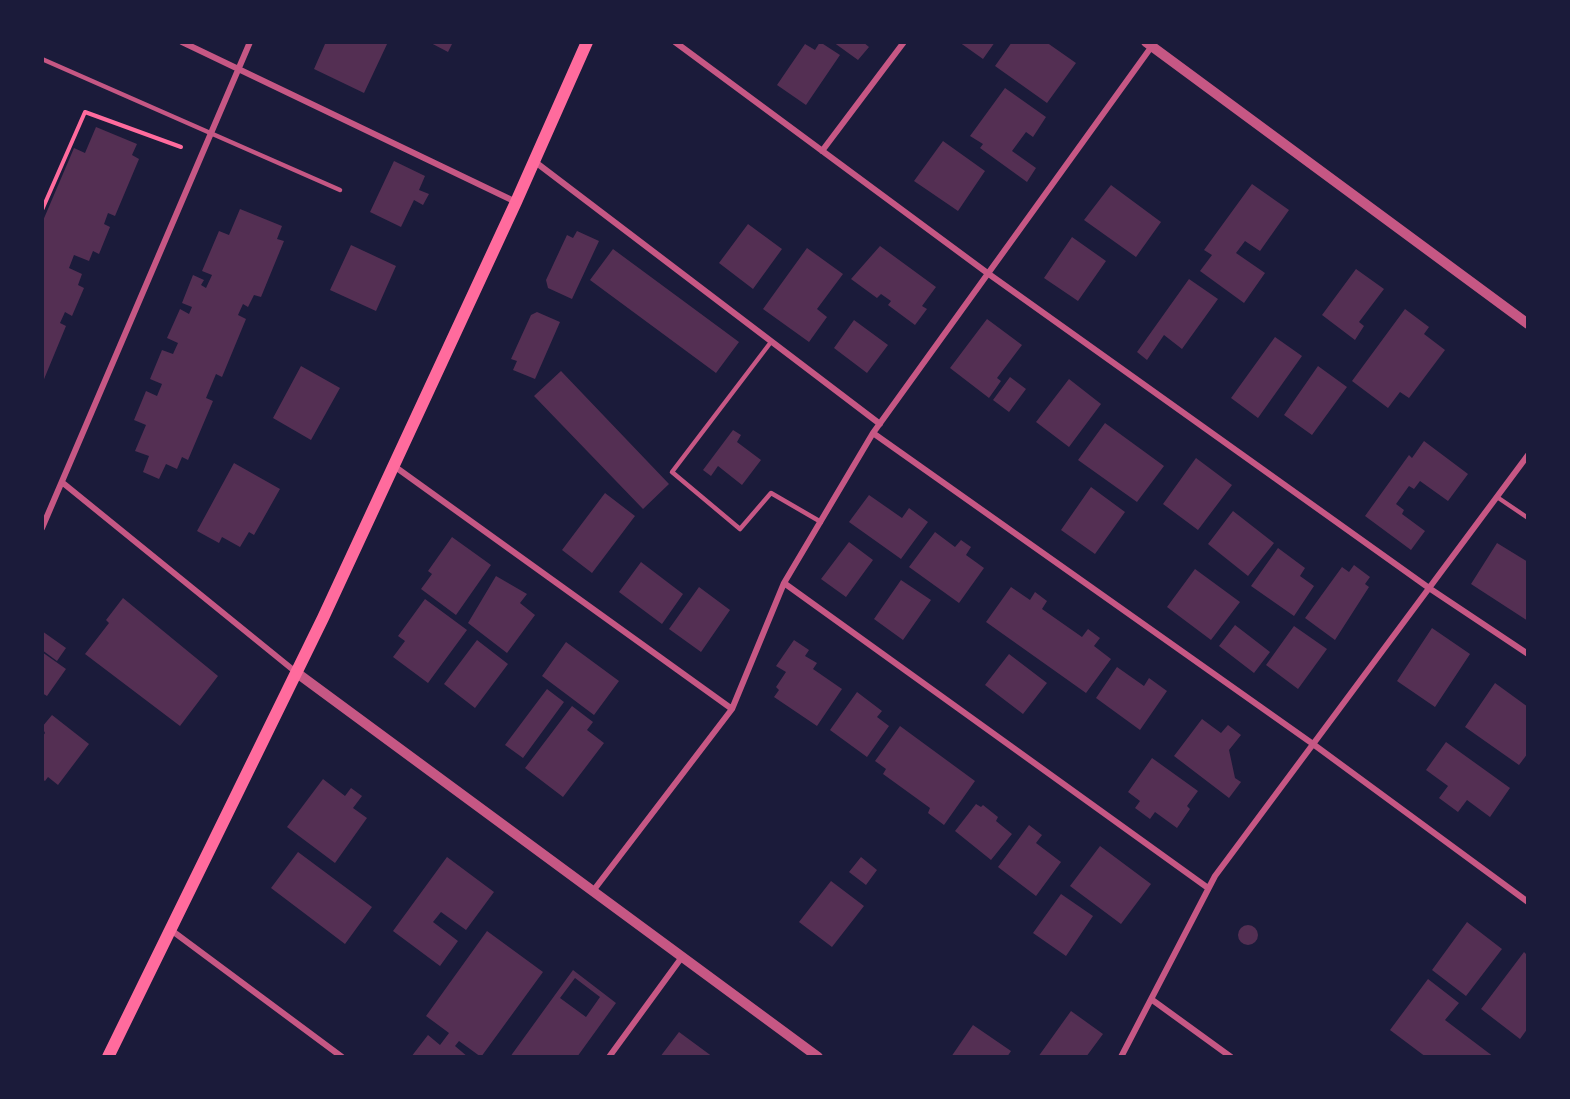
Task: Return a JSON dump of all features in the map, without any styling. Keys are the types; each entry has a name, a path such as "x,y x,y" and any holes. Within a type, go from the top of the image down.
{"main road":[{"path":"108,1057 297,673 516,202 587,42"}],"street":[{"path":"182,42 516,202"},
{"path":"42,528 63,483 237,67 250,42"},
{"path":"675,42 986,273 1429,588 1528,654"},
{"path":"822,151 904,42"},
{"path":"593,891 732,709 784,584 873,433 1149,44 1528,324"},
{"path":"534,161 880,424"},
{"path":"873,433 1313,744 1528,902"},
{"path":"1121,1057 1208,888 1528,455"},
{"path":"393,466 732,709"},
{"path":"63,483 297,673 818,1057"},
{"path":"784,584 1208,888"},
{"path":"171,930 342,1057"},
{"path":"609,1057 682,957"},
{"path":"1151,999 1231,1057"}],"lane":[{"path":"42,59 340,190"},
{"path":"771,342 672,472 740,529 771,493 821,522"},
{"path":"1497,497 1528,518"}],"path":[{"path":"42,210 85,112 181,147"}],"building":[{"path":"322,42 388,42 364,93 314,69 325,44"},
{"path":"429,42 453,42 448,52"},
{"path":"820,42 840,55 806,105 777,85 805,44 815,50"},
{"path":"833,42 863,42 869,47 858,60"},
{"path":"959,42 995,42 983,59"},
{"path":"1012,42 1046,42 1076,63 1047,103 995,66"},
{"path":"1005,88 1046,117 1033,137 1026,132 1012,151 1036,168 1027,182 980,148 983,144 970,136"},
{"path":"96,127 137,144 132,155 139,159 115,216 108,213 104,224 110,227 99,254 93,251 89,261 74,255 69,268 82,274 78,285 84,288 72,316 65,312 60,323 66,326 42,384 42,223 74,148 85,153"},
{"path":"943,141 985,171 958,211 914,181"},
{"path":"394,161 425,176 419,190 429,194 423,205 414,200 401,227 370,212"},
{"path":"1252,184 1289,210 1260,251 1245,241 1236,253 1265,273 1244,303 1200,271 1212,255 1204,250"},
{"path":"1111,185 1161,222 1136,257 1084,220"},
{"path":"240,209 282,226 277,239 284,241 261,297 254,295 248,307 243,304 238,315 246,319 222,377 216,374 206,398 213,401 188,460 182,457 177,469 166,464 159,479 143,472 149,456 135,451 146,425 134,420 146,391 157,396 162,384 150,379 162,350 173,354 178,343 167,338 180,309 189,314 192,307 182,303 193,275 204,280 201,285 206,288 212,275 202,271 219,231 229,235"},
{"path":"748,224 782,249 753,289 719,263"},
{"path":"577,231 599,241 572,299 548,288 546,280 567,235 573,238"},
{"path":"1072,237 1106,261 1078,301 1044,278"},
{"path":"351,245 396,266 376,311 330,290"},
{"path":"880,246 936,287 922,306 927,309 915,325 888,305 891,301 881,294 877,298 851,279"},
{"path":"807,248 843,274 817,309 827,317 809,342 763,309"},
{"path":"613,249 739,342 716,373 590,280"},
{"path":"1356,269 1384,289 1359,322 1364,326 1355,340 1322,315"},
{"path":"1189,279 1218,299 1182,349 1164,335 1147,360 1137,352"},
{"path":"1405,309 1429,327 1424,334 1445,350 1409,398 1400,392 1388,408 1352,381"},
{"path":"537,312 560,322 535,379 513,370 517,361 511,359 531,315"},
{"path":"987,319 1022,345 997,378 1001,381 989,398 950,368"},
{"path":"854,320 888,345 867,373 834,348"},
{"path":"1275,337 1302,356 1258,418 1231,398"},
{"path":"301,366 340,388 311,440 273,418"},
{"path":"1318,366 1347,387 1312,435 1284,415"},
{"path":"561,371 669,484 643,509 534,396"},
{"path":"1010,377 1026,389 1009,412 993,400"},
{"path":"1069,379 1101,404 1069,447 1036,422"},
{"path":"1105,423 1164,466 1137,502 1078,460"},
{"path":"733,430 741,435 737,442 761,460 742,485 718,466 711,476 703,470"},
{"path":"1424,441 1468,474 1448,501 1420,481 1414,489 1409,486 1396,504 1404,510 1402,514 1425,531 1411,550 1365,516 1409,455 1412,458"},
{"path":"1196,458 1232,485 1198,530 1163,504"},
{"path":"234,463 280,489 254,535 249,532 240,547 222,537 219,543 197,531"},
{"path":"1091,487 1125,512 1095,554 1061,530"},
{"path":"605,493 635,516 592,573 562,550"},
{"path":"869,495 902,518 909,508 928,522 901,559 849,522"},
{"path":"1233,511 1274,543 1248,576 1208,544"},
{"path":"935,532 955,547 961,540 971,547 966,555 984,568 959,603 909,567"},
{"path":"452,537 491,565 456,615 421,589 432,574 428,571"},
{"path":"849,542 873,560 846,597 821,579"},
{"path":"1497,543 1528,562 1528,621 1471,584"},
{"path":"1278,548 1305,568 1300,576 1314,586 1294,616 1251,586"},
{"path":"641,562 683,594 662,624 619,592"},
{"path":"1354,565 1370,577 1365,584 1369,587 1335,640 1305,618 1342,567 1349,572"},
{"path":"1195,569 1240,602 1211,640 1167,607"},
{"path":"496,576 527,594 520,603 535,615 507,653 468,623"},
{"path":"901,580 931,600 903,640 874,619"},
{"path":"699,587 730,610 701,652 669,629"},
{"path":"1011,587 1030,600 1035,592 1047,601 1042,609 1082,637 1088,629 1100,638 1094,646 1111,659 1086,693 986,622"},
{"path":"123,598 218,676 180,726 85,654 109,623 106,620"},
{"path":"425,599 467,630 428,683 393,657 405,641 398,636"},
{"path":"1235,625 1270,652 1254,673 1219,646"},
{"path":"1294,626 1327,649 1298,689 1266,665"},
{"path":"1432,628 1470,654 1435,707 1397,681"},
{"path":"42,631 66,648 57,661 42,650"},
{"path":"477,640 508,664 475,708 444,684"},
{"path":"794,640 809,650 805,656 817,663 813,669 842,689 817,726 774,697 779,690 776,687 786,672 776,666"},
{"path":"566,642 619,681 594,715 542,676"},
{"path":"42,652 66,669 47,696 42,693"},
{"path":"1009,654 1047,683 1023,714 985,685"},
{"path":"1117,667 1144,686 1149,678 1167,691 1140,730 1096,698"},
{"path":"1495,683 1528,707 1528,753 1519,765 1465,727"},
{"path":"547,689 564,702 523,758 505,745"},
{"path":"857,692 882,711 877,717 889,726 867,757 830,730"},
{"path":"572,706 593,722 587,730 604,743 563,797 525,768"},
{"path":"52,715 89,744 58,785 48,777 45,781 42,779 42,737 45,733 42,727"},
{"path":"1202,719 1221,733 1228,725 1241,735 1229,750 1235,778 1241,782 1229,798 1174,756"},
{"path":"900,726 975,781 944,825 928,813 930,808 883,774 886,769 875,761"},
{"path":"1446,742 1510,788 1490,817 1467,800 1458,812 1439,798 1448,786 1426,770"},
{"path":"1152,758 1198,791 1187,806 1190,809 1177,828 1155,812 1150,819 1135,808 1140,801 1128,792"},
{"path":"323,779 345,796 351,788 362,796 353,808 367,818 335,863 287,827"},
{"path":"976,804 981,807 983,805 998,817 996,821 1012,834 991,860 955,831"},
{"path":"1029,825 1042,835 1036,843 1061,862 1036,896 998,867"},
{"path":"1100,846 1151,884 1121,924 1070,886"},
{"path":"298,852 372,907 345,944 271,888"},
{"path":"447,857 494,892 466,930 441,912 433,922 458,941 440,966 393,931"},
{"path":"861,857 877,870 866,885 849,872"},
{"path":"831,881 864,906 832,947 799,922"},
{"path":"1061,894 1093,916 1066,956 1033,933"},
{"path":"1467,922 1502,949 1466,996 1432,970"},
{"path":"1248,925 1255,928 1258,935 1255,942 1248,945 1241,942 1238,935 1241,928"},
{"path":"487,931 543,972 481,1057 459,1041 455,1046 468,1057 411,1057 428,1035 440,1045 449,1033 426,1016"},
{"path":"1524,952 1528,956 1528,1028 1520,1039 1481,1009"},
{"path":"573,970 616,1003 577,1057 510,1057","holes":["575,978 600,997 586,1017 560,998"]},
{"path":"1428,979 1459,1003 1445,1020 1494,1057 1426,1057 1390,1030"},
{"path":"1071,1011 1103,1034 1086,1057 1038,1057"},
{"path":"973,1025 1011,1051 1007,1057 951,1057"},
{"path":"679,1032 713,1057 660,1057"}]}
